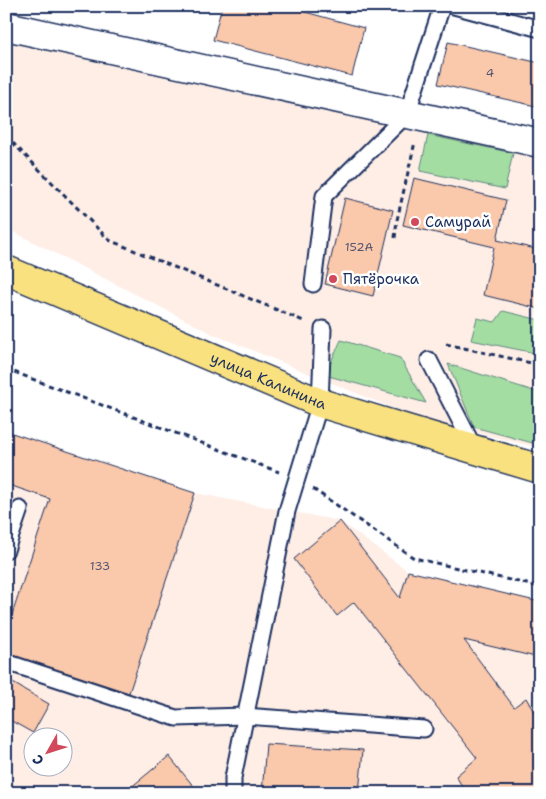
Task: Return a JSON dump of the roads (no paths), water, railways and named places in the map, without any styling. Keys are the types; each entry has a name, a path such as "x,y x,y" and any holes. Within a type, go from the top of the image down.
{"main road":[{"name":"улица Калинина","path":"6,270 320,403 540,469"}],"street":[{"path":"6,26 540,143"}],"lane":[{"path":"313,284 324,196 414,115 442,6"},
{"path":"454,6 540,29"},
{"path":"233,793 233,778 287,511 320,403 324,329"},
{"path":"429,360 474,448"},
{"path":"6,550 20,509"},
{"path":"6,662 176,718 245,716 424,729"}],"place":[{"name":"Самурай","path":"415,222"},
{"name":"Пятёрочка","path":"333,279"}]}
